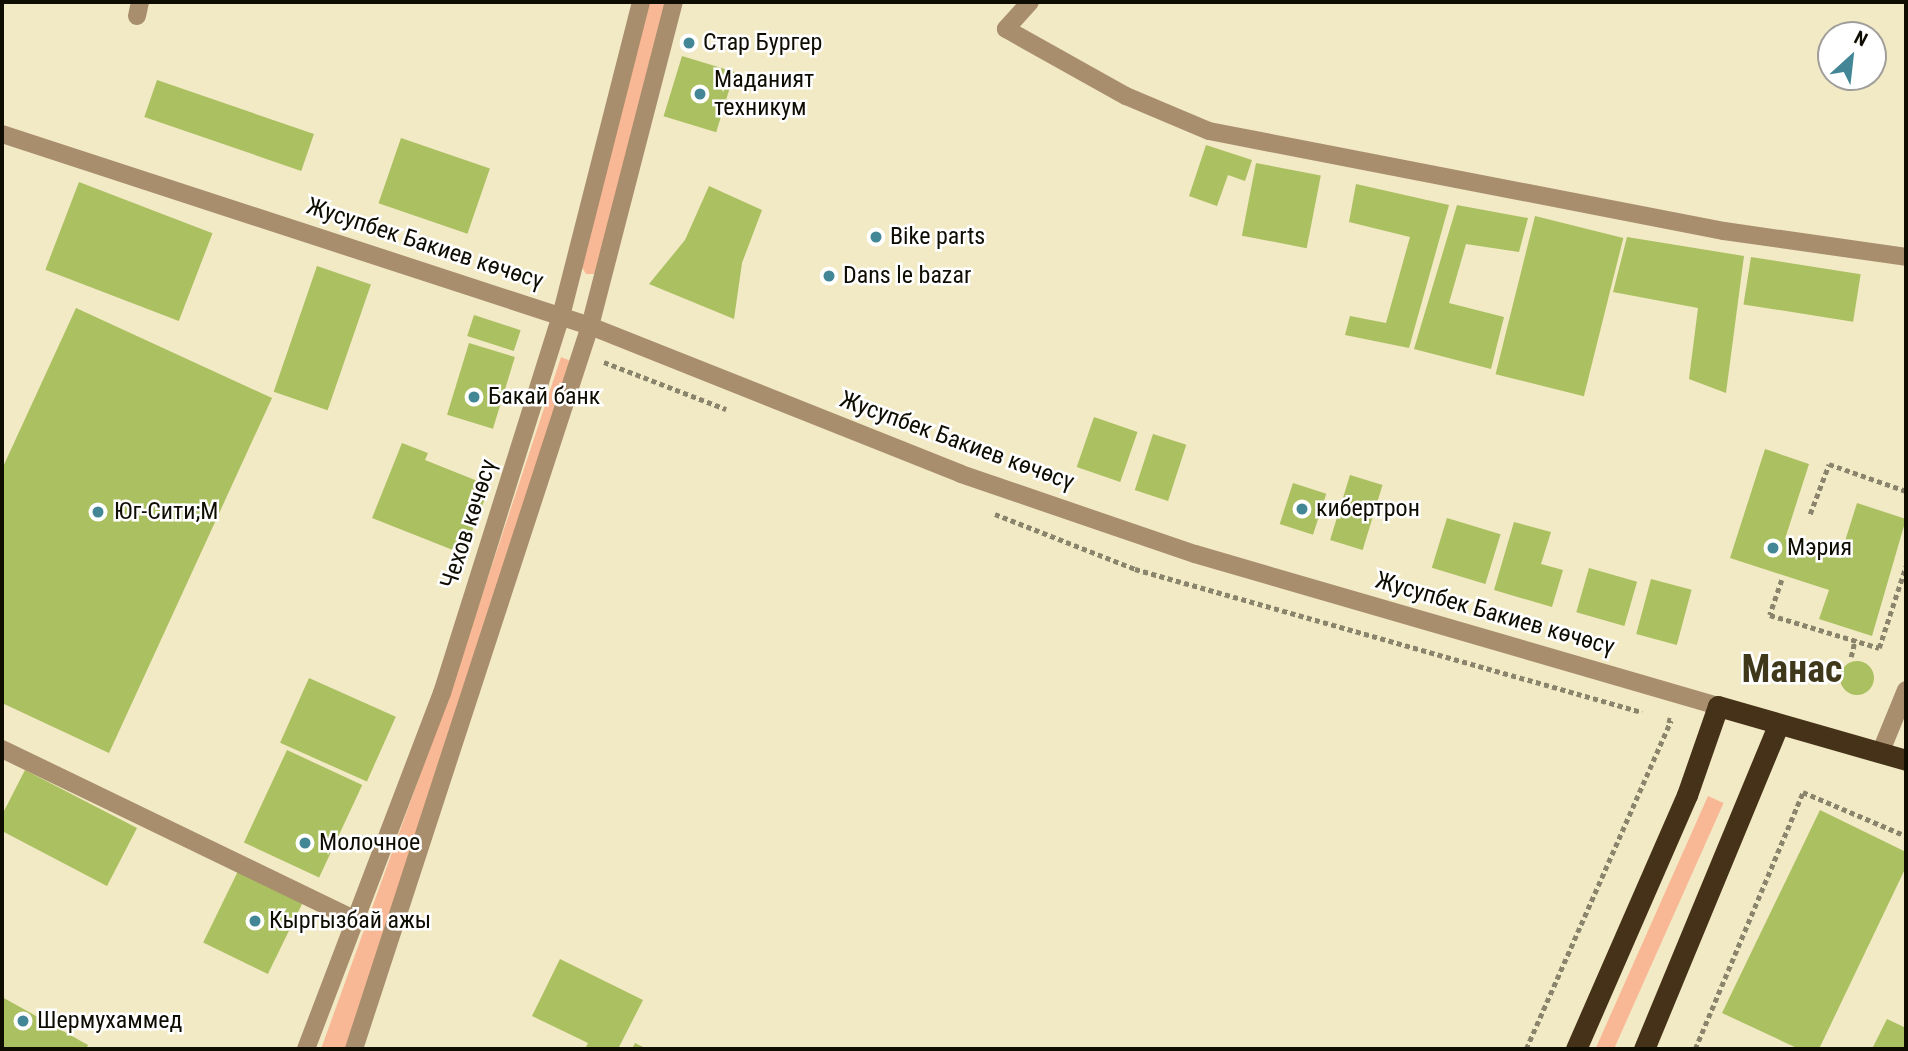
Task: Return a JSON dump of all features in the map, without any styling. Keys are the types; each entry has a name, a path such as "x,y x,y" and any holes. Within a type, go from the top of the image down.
{"highway":[{"name":"Жусупбек Бакиев көчөсү","path":"1718,706 1906,760"},
{"path":"1576,1049 1686,795 1718,706"},
{"path":"1644,1049 1778,725"}],"street":[{"name":"Чехов көчөсү","path":"306,1049 442,693 561,316 641,2"},
{"path":"354,1049 582,353 674,2"},
{"path":"1030,2 1006,29 1126,96 1209,131 1724,231 1906,257"},
{"name":"Жусупбек Бакиев көчөсү","path":"2,134 590,326 961,474 1195,554 1718,706"},
{"path":"573,270 587,288 603,279"},
{"path":"551,348 558,341 571,339 582,353"},
{"path":"1881,751 1906,690"},
{"path":"2,749 355,920"}],"path":[{"path":"582,353 738,414"},
{"path":"1810,514 1829,464 1906,491"},
{"path":"982,509 1135,569 1644,713"},
{"path":"1782,580 1770,615 1879,648 1906,566"},
{"path":"1852,657 1855,639"},
{"path":"1526,1049 1671,721 1658,717"},
{"path":"1695,1049 1802,792 1906,836"}],"shaded area":[{"path":"647,2 667,2 597,269 594,274 586,274 580,264"},
{"path":"561,357 571,361 415,854 345,1049 321,1049 450,692"},
{"path":"1708,796 1724,803 1614,1049 1596,1048"}],"building":[{"name":"Маданият техникум","path":"682,56 735,72 716,132 664,116"},
{"path":"157,80 314,134 301,171 144,117"},
{"path":"401,138 490,169 467,234 379,203"},
{"path":"1206,145 1252,160 1245,181 1228,175 1217,206 1189,196"},
{"path":"1256,163 1321,176 1307,248 1242,236"},
{"path":"79,182 213,233 179,321 45,270"},
{"path":"1356,184 1449,205 1409,348 1345,335 1350,316 1386,323 1410,237 1349,222"},
{"path":"709,186 762,210 742,263 734,319 649,284 685,240"},
{"path":"1457,205 1528,218 1519,252 1466,244 1449,303 1504,317 1491,369 1414,349"},
{"path":"1535,216 1623,238 1584,396 1496,374"},
{"path":"1627,237 1744,256 1726,393 1689,379 1698,308 1613,292"},
{"path":"1751,257 1861,274 1853,322 1743,304"},
{"path":"317,266 371,285 328,410 274,392"},
{"path":"76,308 272,398 109,753 2,703 2,469"},
{"path":"474,315 521,330 514,351 467,336"},
{"path":"469,343 515,357 493,429 447,415"},
{"path":"1094,417 1137,432 1120,482 1077,467"},
{"path":"1153,434 1186,445 1168,501 1135,490"},
{"path":"402,443 428,453 425,460 490,486 463,554 372,518"},
{"name":"Мэрия","path":"1765,449 1809,464 1785,539 1840,557 1857,503 1906,519 1872,636 1819,619 1829,590 1730,558"},
{"path":"1350,475 1383,485 1363,550 1330,540"},
{"name":"кибертрон","path":"1293,483 1326,494 1313,535 1280,524"},
{"path":"1447,518 1501,534 1485,584 1432,568"},
{"path":"1514,522 1551,532 1541,564 1563,570 1552,607 1494,590"},
{"path":"1589,568 1637,582 1624,626 1576,612"},
{"path":"1651,579 1692,590 1677,645 1636,634"},
{"path":"1857,661 1869,666 1874,678 1869,690 1857,695 1845,690 1840,678 1845,666"},
{"path":"309,678 396,717 367,782 280,743"},
{"path":"287,750 362,785 319,878 244,842"},
{"path":"25,770 137,828 107,886 2,831 2,815"},
{"path":"1820,810 1906,852 1906,867 1819,1049 1799,1049 1722,1013"},
{"name":"Кыргызбай ажы","path":"240,867 305,899 268,974 203,942"},
{"path":"560,959 643,1000 618,1049 585,1049 588,1043 532,1016"},
{"name":"Шермухаммед","path":"2,997 88,1045 86,1049 2,1049"},
{"path":"1887,1019 1906,1028 1906,1049 1872,1049"},
{"path":"635,1043 647,1049 632,1049"}],"place":[{"name":"Стар Бургер","path":"689,43"},
{"name":"Маданият техникум","path":"700,94"},
{"name":"Bike parts","path":"876,237"},
{"name":"Dans le bazar","path":"829,276"},
{"name":"Бакай банк","path":"474,397"},
{"name":"кибертрон","path":"1302,509"},
{"name":"Юг-Сити;M","path":"98,512"},
{"name":"Мэрия","path":"1773,548"},
{"name":"Молочное","path":"305,843"},
{"name":"Кыргызбай ажы","path":"255,921"},
{"name":"Шермухаммед","path":"23,1021"}],"district":[{"name":"Манас","path":"1792,670"}]}
